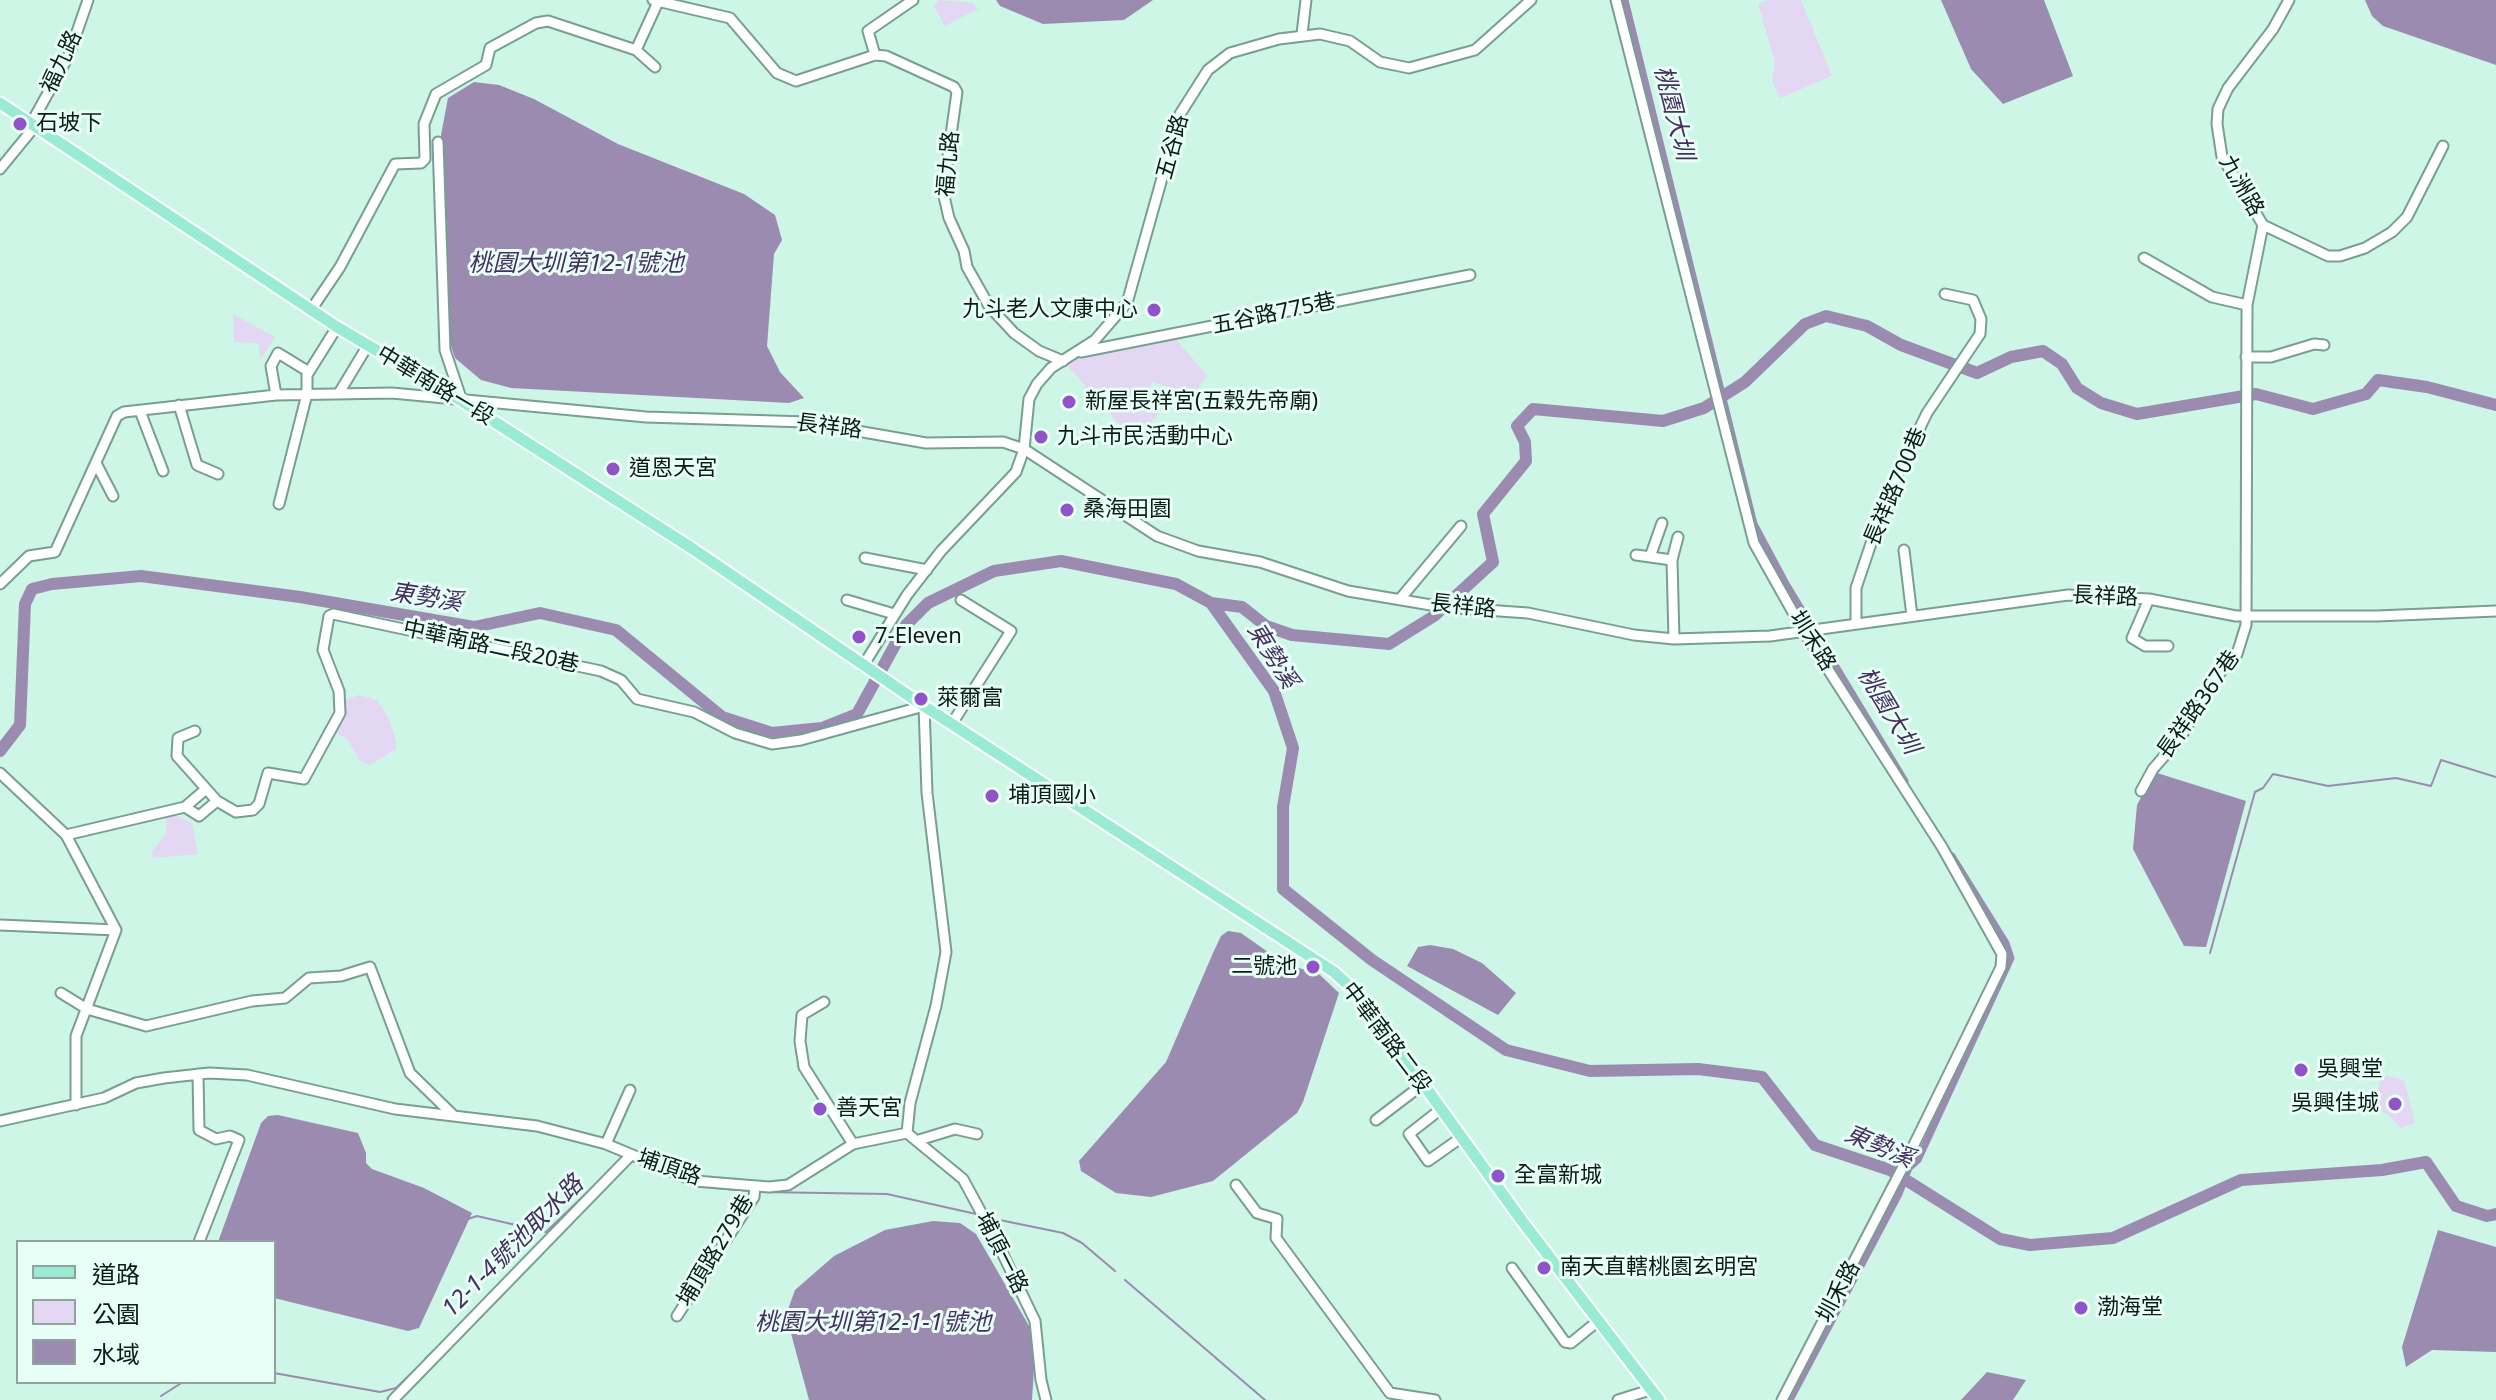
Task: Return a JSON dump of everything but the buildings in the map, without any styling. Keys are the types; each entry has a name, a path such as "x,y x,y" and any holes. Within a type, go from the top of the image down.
{"main road":[{"name":"中華南路一段","path":"0,103 337,327 462,401 716,564 905,692"},
{"name":"中華南路二段","path":"905,692 1334,972 1359,995 1422,1085 1659,1400"}],"street":[{"name":"福九路","path":"0,169 34,123 69,55 88,0"},
{"path":"636,50 655,1 664,0 730,18 777,73 796,81 875,55 868,31 913,0"},
{"path":"1302,34 1306,0"},
{"name":"五谷路","path":"1024,449 1029,399 1051,368 1078,353 1112,325 1127,303 1180,114 1198,82 1223,56 1302,34 1320,34 1350,41 1380,62 1409,68 1475,50 1531,0"},
{"name":"圳禾路","path":"1616,0 1754,543 1942,847 2002,954 2001,967 1904,1165 1782,1400"},
{"name":"九洲路","path":"2247,615 2244,396 2247,305 2263,225 2219,149 2218,109 2228,88 2273,29 2289,0"},
{"path":"311,310 340,267 395,164 421,163 425,159 424,124 436,94 486,65 490,48 536,23 548,21 636,50 655,67"},
{"name":"福九路","path":"875,55 886,56 954,87 957,92 943,192 967,267 989,306 1014,333 1039,351 1063,361"},
{"path":"438,142 445,350 462,401"},
{"path":"2263,225 2328,256 2340,256 2365,248 2392,232 2407,217 2443,146"},
{"path":"2144,258 2212,297 2247,305"},
{"name":"五谷路775巷","path":"1078,353 1470,275"},
{"name":"長祥路700巷","path":"1856,623 1856,588 1887,496 1927,413 1980,334 1981,319 1973,300 1945,294"},
{"path":"279,504 307,394 309,372 337,327"},
{"path":"2246,357 2271,357 2314,344 2324,345"},
{"path":"339,393 368,345"},
{"path":"276,395 271,366 278,353 309,372"},
{"name":"長祥路","path":"140,411 276,395 392,393 646,417 806,422 926,443 1003,442 1024,449 1157,536 1198,551 1260,562 1348,591 1438,606 1528,613 1674,639 1723,640 1810,631 2068,595 2149,599 2247,615 2336,617 2496,611"},
{"path":"179,405 197,465 218,474"},
{"path":"0,584 29,556 55,552 117,416 140,411 163,471"},
{"path":"866,668 894,614 927,570 1016,472 1024,449"},
{"path":"97,465 113,496"},
{"path":"1650,557 1662,523"},
{"path":"1400,599 1461,526"},
{"path":"1674,639 1672,560 1678,537"},
{"path":"1904,550 1912,616"},
{"path":"1636,555 1672,560"},
{"path":"865,558 927,570"},
{"path":"2149,599 2132,638 2145,646 2168,646"},
{"path":"847,600 894,614"},
{"path":"953,722 1011,631 961,600"},
{"name":"中華南路二段20巷","path":"217,801 240,814 253,810 259,804 268,773 304,779 318,759 341,704 323,650 329,616 333,614 601,671 617,677 637,699 694,712 735,733 772,744 801,740 924,706"},
{"name":"長祥路367巷","path":"2141,791 2223,668 2237,654 2247,615"},
{"path":"907,1133 910,1103 936,1006 946,952 927,793 924,706"},
{"path":"185,807 199,816 217,801 176,750 178,738 195,731"},
{"path":"2,774 66,835 116,930 76,1036 76,1105"},
{"path":"66,835 185,807 206,789"},
{"path":"0,925 116,930"},
{"path":"61,993 87,1009 146,1026 252,1001 285,998 309,978 341,976 370,967 410,1073 452,1114"},
{"path":"824,1002 802,1015 800,1041 804,1067 853,1144"},
{"path":"198,1074 199,1130 216,1139 230,1136 239,1140 200,1240"},
{"name":"埔頂路","path":"0,1121 104,1098 136,1083 198,1074 247,1075 395,1109 537,1126 606,1144 695,1181 755,1186 788,1185 853,1144 872,1137 907,1133"},
{"path":"1376,1120 1422,1085"},
{"path":"606,1144 630,1090"},
{"path":"1441,1109 1409,1134 1428,1161 1462,1137"},
{"path":"919,1140 955,1129 977,1134"},
{"name":"埔頂一路","path":"907,1133 963,1179 1003,1253 1035,1321 1046,1400"},
{"path":"393,1400 631,1155"},
{"path":"1236,1185 1257,1213 1277,1219 1276,1238 1390,1393 1435,1400"},
{"name":"埔頂路279巷","path":"677,1316 754,1197 755,1186"},
{"path":"1512,1268 1560,1339 1571,1343 1598,1321"},
{"path":"1618,1400 1650,1390"}],"green space":[{"path":"939,0 973,3 978,9 945,26 934,7"},
{"path":"1769,0 1801,0 1832,76 1780,98 1772,80 1775,61 1758,4"},
{"path":"233,314 275,337 261,359 258,343 234,342"},
{"path":"1172,335 1207,375 1194,394 1152,382 1144,402 1159,414 1133,440 1064,362"},
{"path":"359,695 377,700 389,719 396,741 396,749 370,765 359,760 348,740 332,730 340,702"},
{"path":"176,816 192,823 198,854 153,858 152,851 166,834 166,817"},
{"path":"2382,1075 2404,1080 2415,1123 2401,1128 2388,1114 2372,1108"}],"water":[{"path":"996,0 1153,0 1124,20 1043,24 1000,6"},
{"path":"1941,0 2044,0 2073,76 2003,104 1971,69"},
{"path":"2365,0 2496,0 2496,65 2383,26 2372,16"},
{"name":"桃園大圳第12-1號池","path":"474,82 499,85 534,99 618,144 744,194 775,215 782,240 774,254 767,346 780,372 804,398 789,403 511,388 481,380 455,358 449,340 441,135 448,98"},
{"path":"2154,772 2246,801 2206,947 2184,946 2133,849 2137,805"},
{"path":"1228,931 1241,933 1285,964 1319,974 1339,993 1303,1102 1297,1113 1213,1181 1151,1197 1116,1193 1081,1171 1079,1161 1166,1062 1221,936"},
{"path":"1430,945 1453,949 1482,963 1516,993 1498,1015 1407,966 1418,947"},
{"path":"278,1115 358,1133 366,1153 366,1163 372,1169 424,1188 472,1213 419,1328 408,1331 276,1298 276,1240 219,1240 261,1123 268,1116"},
{"name":"桃園大圳第12-1-1號池","path":"933,1221 960,1223 976,1234 1036,1338 1032,1400 809,1400 786,1315 795,1290 834,1256 885,1230"},
{"path":"2438,1230 2496,1247 2496,1352 2432,1350 2406,1367 2402,1347"},
{"path":"1987,1372 2026,1380 2013,1400 1961,1400"}],"waterway":[{"name":"桃園大圳","path":"1625,0 1754,524 1785,582 1905,781"},
{"path":"1211,603 1242,607 1266,626 1292,635 1389,644 1434,616 1493,562 1483,514 1526,461 1525,442 1517,426 1533,409 1663,421 1704,408 1745,382 1805,324 1826,316 1867,326 1901,345 1977,373 2011,357 2043,351 2062,364 2077,388 2101,403 2137,414 2256,394 2313,409 2366,394 2378,380 2427,387 2496,405"},
{"name":"東勢溪","path":"0,751 20,725 25,604 32,589 52,584 141,576 300,597 474,627 540,613 616,630 722,717 772,733 822,728 857,714 906,625 928,603 994,571 1061,561 1176,584 1211,603 1274,691 1293,748 1283,807 1283,889 1372,960 1506,1050 1590,1071 1698,1069 1762,1077 1815,1145 1890,1170 2000,1239 2030,1245 2113,1238 2241,1180 2382,1170 2426,1162 2456,1206 2487,1216 2496,1214"},
{"path":"2210,953 2255,792 2263,788 2273,774 2328,786 2396,778 2431,786 2441,760 2496,777"},
{"name":"桃園大圳","path":"1790,1400 1899,1194 1909,1168 1918,1160 2011,958 2006,943 1952,856"},
{"name":"12-1-4號池取水路","path":"468,1219 477,1216 546,1232 623,1158"},
{"path":"632,1161 693,1186 749,1191"},
{"path":"760,1192 887,1194 976,1214"},
{"path":"990,1218 1063,1233 1082,1243 1115,1271"},
{"path":"1125,1280 1265,1400"},
{"name":"12-1-4號池取水路","path":"425,1359 458,1327"},
{"name":"12-1-4號池取水路","path":"276,1373 380,1392 396,1388 421,1364"},
{"name":"12-1-4號池取水路","path":"161,1396 180,1384"}],"place":[{"name":"石坡下","path":"20,124"},
{"name":"九斗老人文康中心","path":"1154,310"},
{"name":"新屋長祥宮(五穀先帝廟)","path":"1069,402"},
{"name":"九斗市民活動中心","path":"1041,437"},
{"name":"道恩天宮","path":"613,469"},
{"name":"桑海田園","path":"1067,510"},
{"name":"7-Eleven","path":"859,637"},
{"name":"萊爾富","path":"921,699"},
{"name":"埔頂國小","path":"992,796"},
{"name":"二號池","path":"1313,967"},
{"name":"吳興堂","path":"2301,1070"},
{"name":"吳興佳城","path":"2395,1104"},
{"name":"善天宮","path":"820,1109"},
{"name":"全富新城","path":"1498,1176"},
{"name":"南天直轄桃園玄明宮","path":"1544,1268"},
{"name":"渤海堂","path":"2081,1308"}]}
